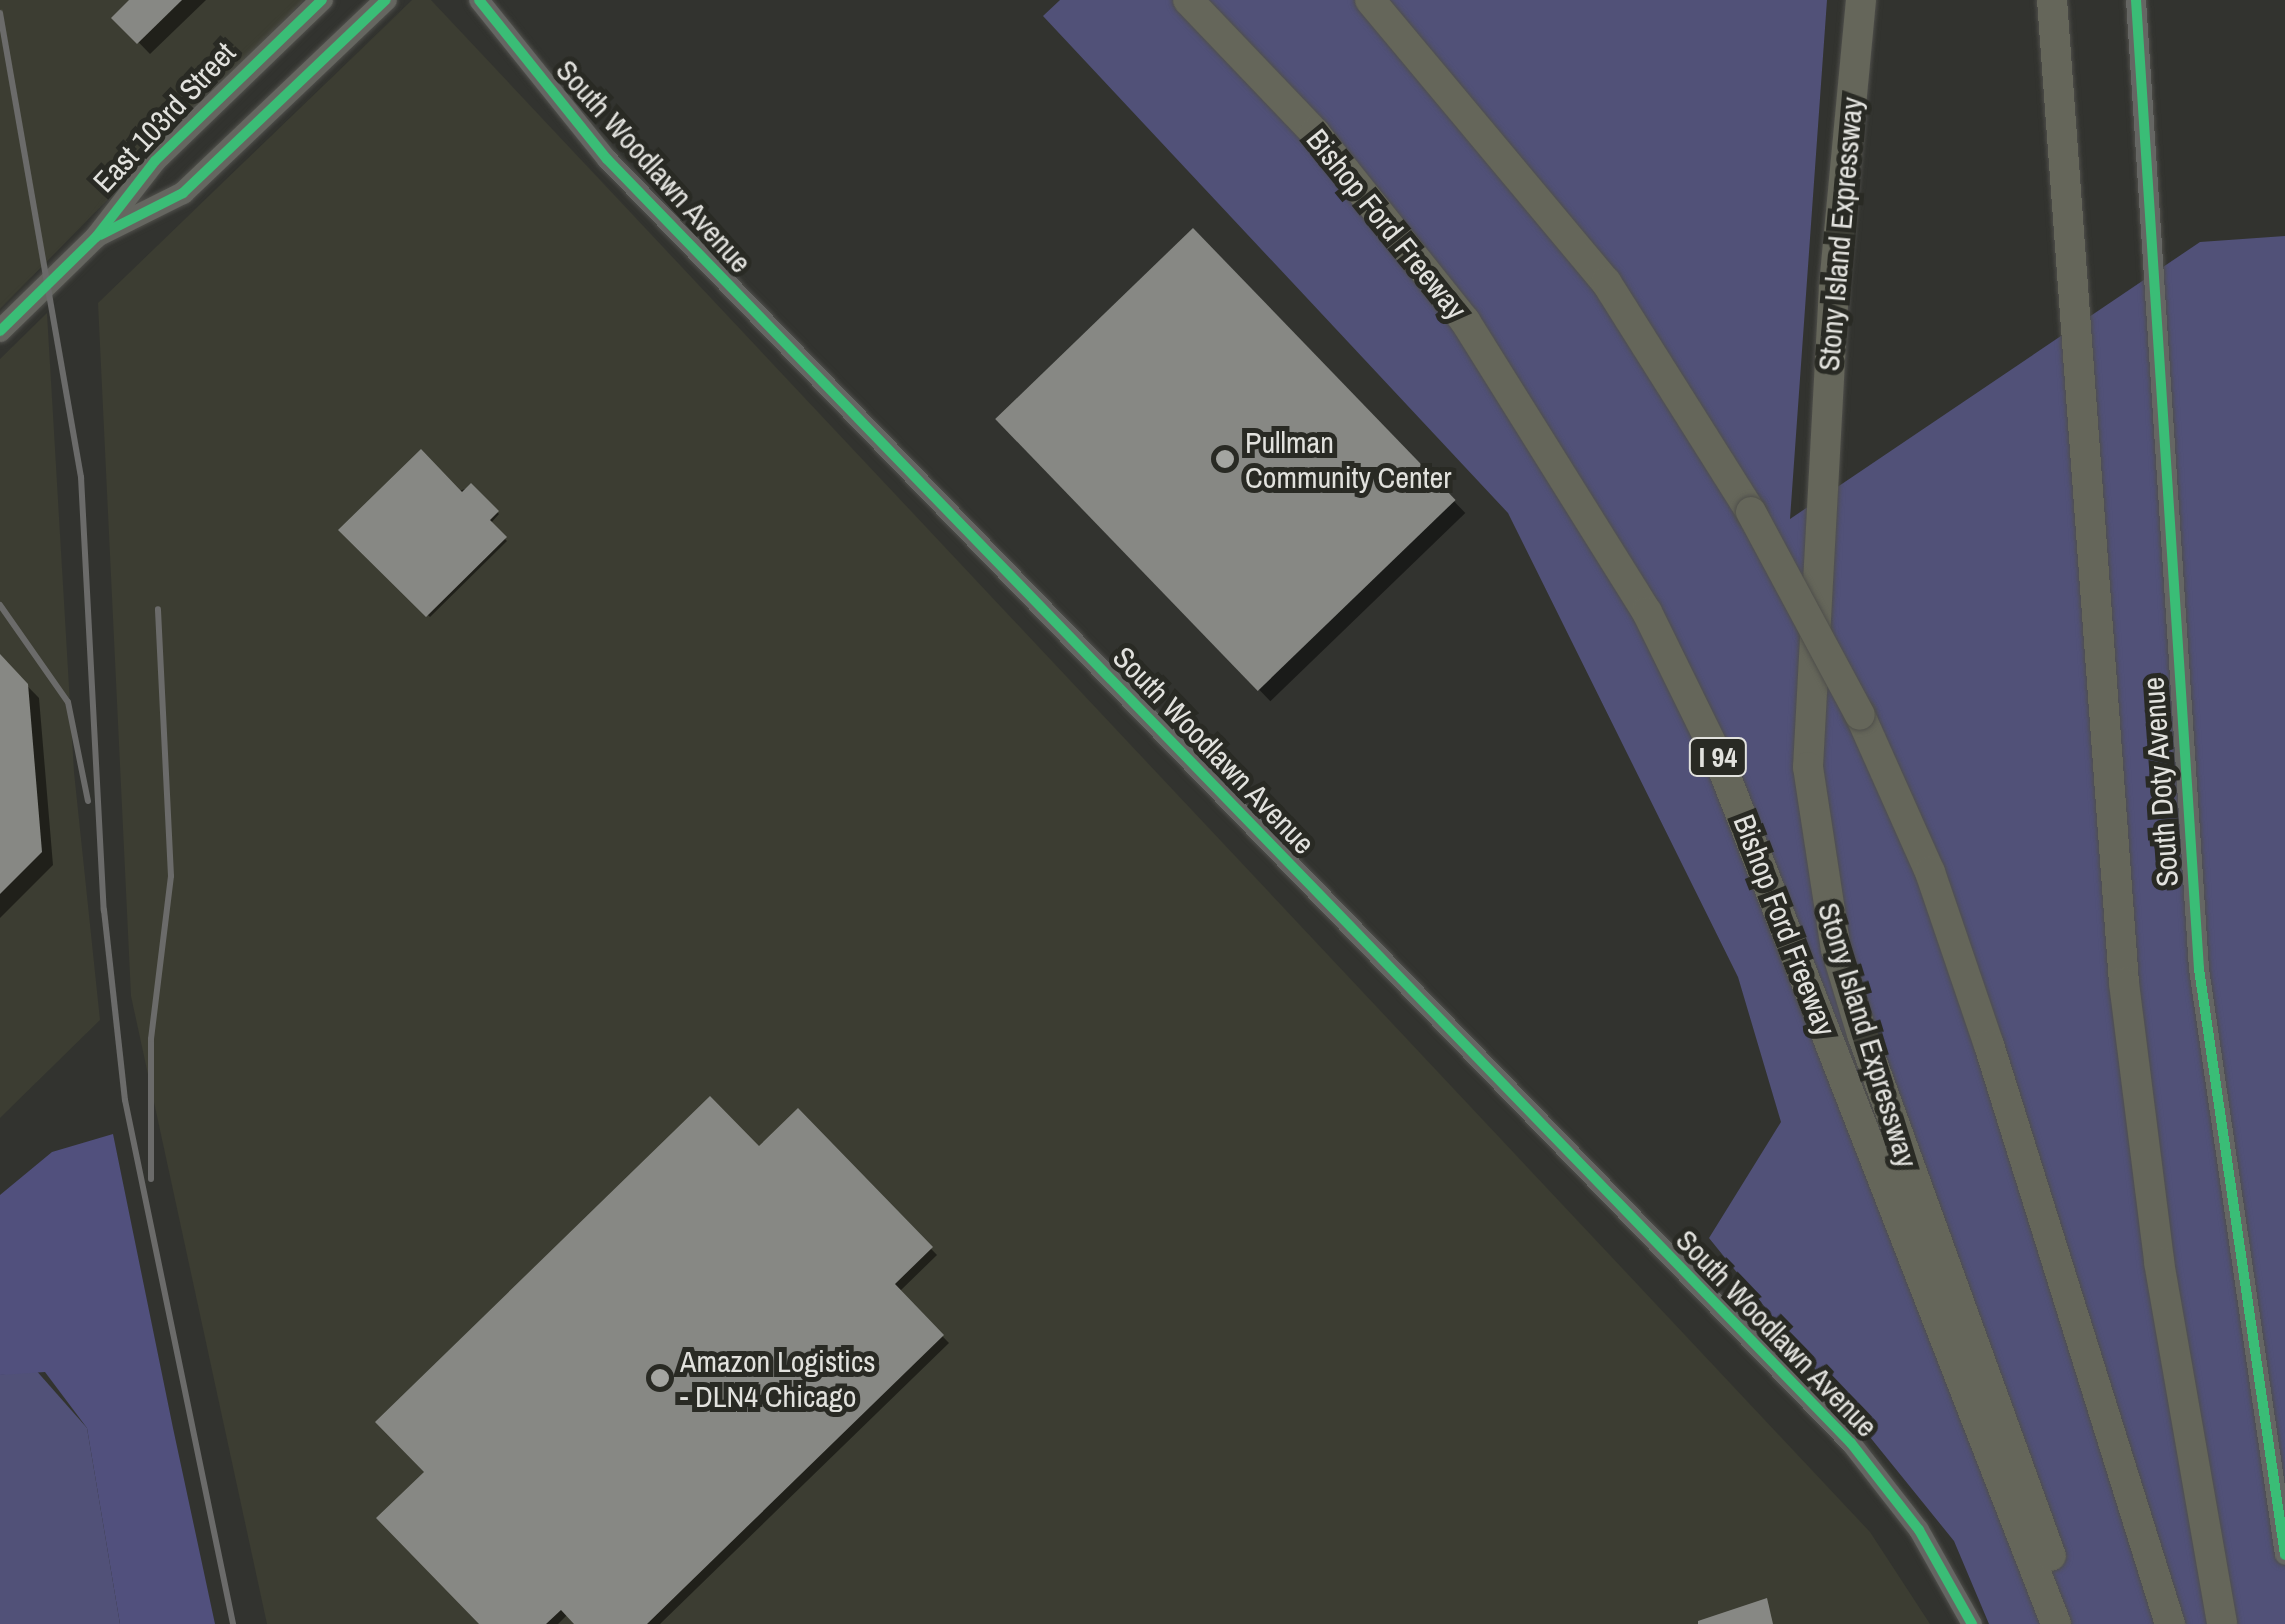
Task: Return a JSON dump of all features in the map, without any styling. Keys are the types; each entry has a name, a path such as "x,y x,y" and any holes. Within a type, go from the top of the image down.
{"highway":[{"name":"Bishop Ford Freeway","path":"1188,0 1315,133 1454,306 1647,612 1760,860 2056,1624"},
{"path":"1370,0 1606,282 1752,512 1860,715 1930,872 1983,1028 2170,1624"},
{"name":"Stony Island Expressway","path":"1860,0 1809,666 1821,872 1902,1153 2076,1624"},
{"path":"2052,0 2124,984 2159,1262 2222,1624"}],"main road":[{"name":"East 103rd Street","path":"0,331 96,237 142,174 322,0"},
{"name":"East 103rd Street","path":"96,237 183,194 386,0"}],"street":[{"name":"South Woodlawn Avenue","path":"479,0 606,159 1850,1443 1919,1530 1972,1624"},
{"name":"South Doty Avenue","path":"2136,0 2199,969 2285,1555"}],"shaded area":[{"path":"0,0 304,0 0,309"},
{"path":"412,0 431,0 1870,1532 1930,1624 267,1624 131,996 98,303"},
{"path":"1060,0 1827,0 1790,519 2200,242 2285,236 2285,1624 1989,1624 1954,1541 1709,1238 1781,1122 1738,977 1508,513 1043,16"},
{"path":"47,313 74,772 100,1020 0,1118 0,359"},
{"path":"113,1134 215,1624 120,1624 87,1428 45,1372 0,1375 0,1195 52,1152"},
{"path":"34,1368 87,1428 120,1624 0,1624 0,1375"}],"building":[{"path":"129,0 182,0 137,44 111,18"},
{"name":"Pullman Community Center","path":"1193,228 1456,500 1258,691 995,419"},
{"path":"421,449 462,492 471,483 499,511 490,520 507,537 426,617 338,530"},
{"path":"0,654 28,684 42,852 0,894"},
{"name":"Amazon Logistics - DLN4 Chicago","path":"710,1096 759,1146 798,1108 933,1247 895,1284 944,1335 647,1624 574,1624 561,1610 546,1624 479,1624 376,1518 424,1472 375,1422"},
{"path":"1767,1598 1773,1624 1698,1624 1698,1621"}],"railway":[{"path":"0,13 81,477 104,910 125,1100 233,1624"},
{"path":"0,605 68,702 88,801"},
{"path":"151,1179 151,1039 171,876 158,609"}],"cycle path":[{"path":"0,331 96,237 155,161 322,0"},
{"path":"100,235 183,193 386,0"},
{"path":"479,0 607,159 1851,1443 1919,1530 1972,1624"},
{"path":"2136,0 2199,969 2285,1555"}],"place":[{"name":"Pullman Community Center","path":"1225,459"},
{"name":"Amazon Logistics - DLN4 Chicago","path":"660,1378"}]}
